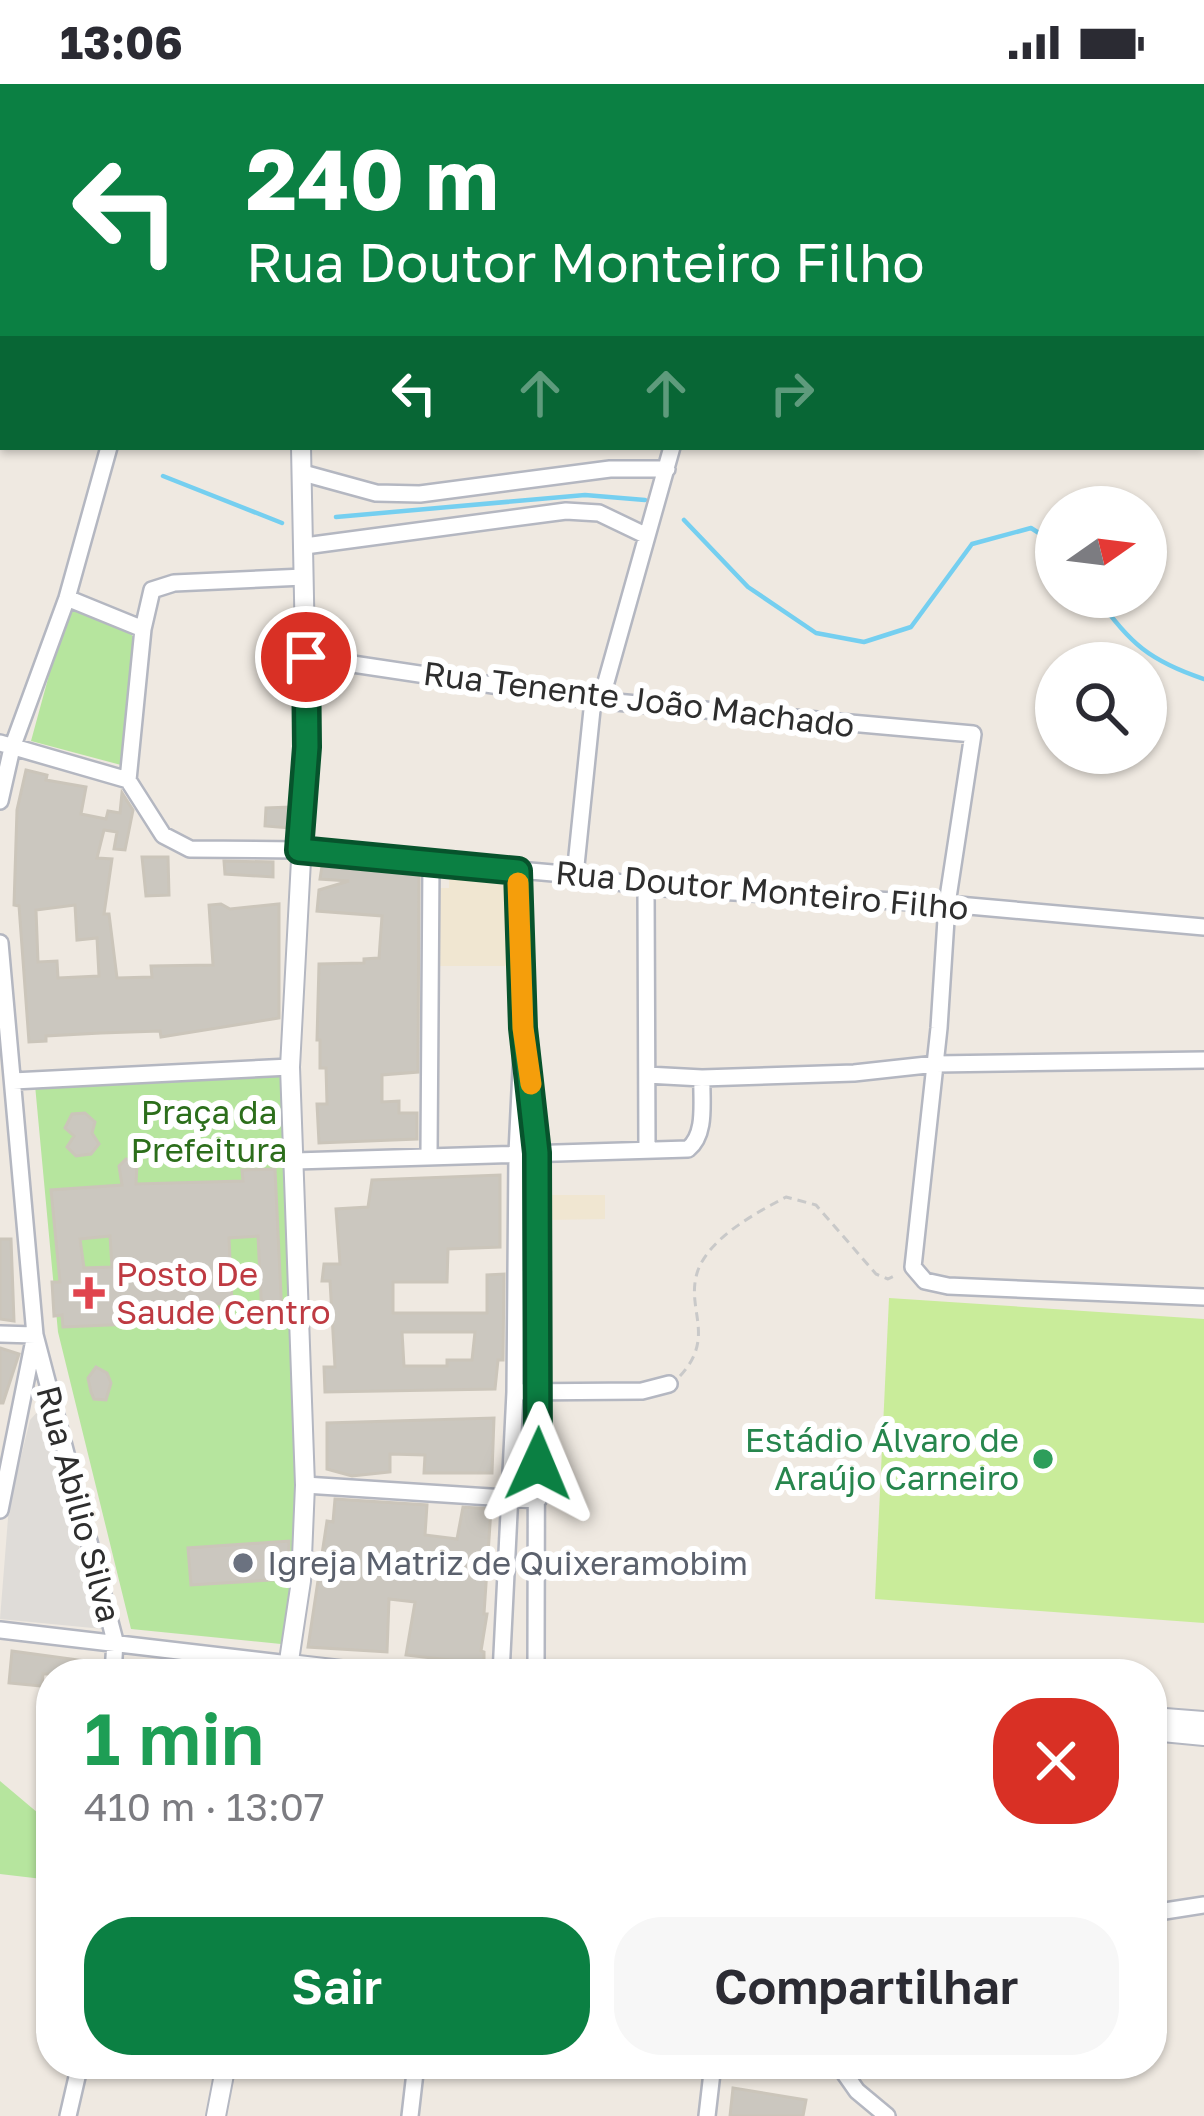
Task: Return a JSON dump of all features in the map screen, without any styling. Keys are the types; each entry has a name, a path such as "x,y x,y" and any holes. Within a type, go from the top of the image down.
{"street":[{"path":"0,801 6,746 67,598 108,450"},
{"path":"289,1659 301,1581 305,1485 290,1067 307,747 301,450"},
{"path":"575,875 597,700 671,450"},
{"path":"303,473 376,493 408,494 610,469 667,469"},
{"path":"304,546 566,511 599,513 647,536"},
{"path":"6,746 128,780 149,596 158,586 304,577"},
{"path":"67,598 143,629"},
{"name":"Rua Tenente João Machado","path":"306,657 597,700 973,734 947,904"},
{"name":"Rua Doutor Monteiro Filho","path":"128,780 163,835 183,848 299,850 575,875 646,887 947,904 1204,927"},
{"path":"429,1154 431,862"},
{"path":"518,871 523,1028 537,1153 536,1659"},
{"path":"646,887 647,1149"},
{"path":"947,904 936,1064 913,1267 925,1281 948,1286 1204,1297"},
{"path":"0,943 35,1335 0,1510"},
{"path":"502,1659 515,1392 523,1028"},
{"path":"647,1075 702,1078 854,1073 936,1064 1204,1060"},
{"path":"13,1081 290,1067"},
{"path":"295,1161 688,1149 700,1130 702,1078"},
{"path":"0,1334 35,1335"},
{"name":"Rua Abilio Silva","path":"35,1335 115,1641 113,1659"},
{"path":"515,1392 642,1391 669,1384"},
{"path":"305,1485 538,1500"},
{"path":"0,1630 115,1641 226,1659"},
{"path":"1167,1718 1204,1721"},
{"path":"1167,1732 1204,1736"},
{"path":"1167,1911 1204,1905"},
{"path":"68,2116 77,2079"},
{"path":"216,2116 223,2079"},
{"path":"410,2116 414,2079"},
{"path":"707,2116 711,2079"},
{"path":"849,2079 887,2116"}],"path":[{"path":"669,1384 688,1367 695,1348 701,1327 696,1278 706,1258 759,1211 786,1197 816,1204 876,1274 888,1279 913,1267"}],"shaded area":[{"path":"449,878 511,882 507,966 435,966 438,888 449,888"},
{"path":"550,1195 605,1195 605,1219 548,1220"},
{"path":"40,1409 103,1629 0,1619 9,1506 30,1420"}],"green space":[{"path":"67,609 119,625 134,637 139,662 121,765 31,741"},
{"name":"Praça da Prefeitura","path":"281,1075 298,1585 281,1644 131,1629 58,1332 35,1085"},
{"name":"Estádio Álvaro de Araújo Carneiro","path":"889,1298 1204,1319 1204,1623 875,1599"},
{"path":"0,1781 36,1811 36,1878 0,1874"}],"building":[{"path":"26,770 47,775 46,780 86,787 81,814 106,819 108,811 120,813 122,793 133,810 125,850 114,849 117,832 104,830 97,858 112,859 104,914 109,914 117,978 152,977 151,966 213,965 209,905 230,909 279,904 279,1018 161,1037 160,1031 101,1033 46,1036 46,1041 29,1042 19,906 14,905 17,810","holes":["75,905 77,940 97,938 99,976 58,978 57,961 38,962 36,910"]},
{"path":"290,807 289,828 265,826 266,808"},
{"path":"142,857 168,857 169,895 146,896"},
{"path":"224,861 273,862 273,877 225,874"},
{"path":"322,866 419,873 418,1072 382,1075 382,1102 399,1101 399,1113 417,1113 417,1139 319,1143 317,1104 327,1104 326,1068 320,1068 317,1040 319,964 379,958 382,916 317,911 319,890 349,881 320,879"},
{"path":"85,1113 95,1122 92,1133 99,1144 91,1154 76,1156 67,1147 74,1136 65,1128 72,1114"},
{"path":"126,1159 137,1163 136,1184 243,1181 242,1170 275,1169 282,1316 262,1317 258,1236 229,1238 232,1303 133,1309 132,1324 63,1327 62,1315 54,1316 52,1282 60,1282 51,1190 122,1185 119,1166","holes":["110,1236 112,1267 84,1268 80,1239"]},
{"path":"500,1175 500,1247 448,1249 447,1282 393,1282 393,1313 487,1313 487,1275 504,1274 503,1360 498,1360 495,1389 325,1392 324,1367 335,1367 330,1281 322,1281 324,1264 340,1264 336,1209 368,1207 372,1180","holes":["402,1332 475,1332 472,1360 447,1360 447,1366 404,1366"]},
{"path":"0,1239 11,1239 14,1321 0,1319"},
{"path":"0,1348 19,1354 3,1403 0,1403"},
{"path":"96,1367 107,1373 111,1383 106,1400 94,1399 91,1392 88,1378"},
{"path":"494,1418 492,1473 424,1473 425,1455 390,1454 390,1472 352,1476 327,1469 327,1423"},
{"path":"335,1499 427,1505 425,1535 457,1539 463,1507 491,1509 484,1659 406,1655 415,1602 389,1599 387,1652 308,1647 327,1521 333,1522"},
{"name":"Igreja Matriz de Quixeramobim","path":"289,1541 288,1579 191,1585 188,1548"},
{"path":"12,1651 71,1659 36,1659 36,1685 9,1683"},
{"path":"733,2088 806,2100 803,2116 730,2116"}],"waterway":[{"path":"163,476 282,523"},
{"path":"336,517 585,495 645,500"},
{"path":"684,520 748,587 816,633 864,642 911,627 972,544 1035,531"},
{"path":"1113,618 1142,648 1204,679"}],"slow traffic":[{"path":"518,883 523,1028 531,1084"}],"place":[{"name":"Posto De Saude Centro","path":"89,1293"},
{"name":"Estádio Álvaro de Araújo Carneiro","path":"1043,1459"},
{"name":"Igreja Matriz de Quixeramobim","path":"243,1563"}],"route":[{"path":"306,657 307,747 299,850 518,871 523,1028 537,1153 538,1464"}]}
